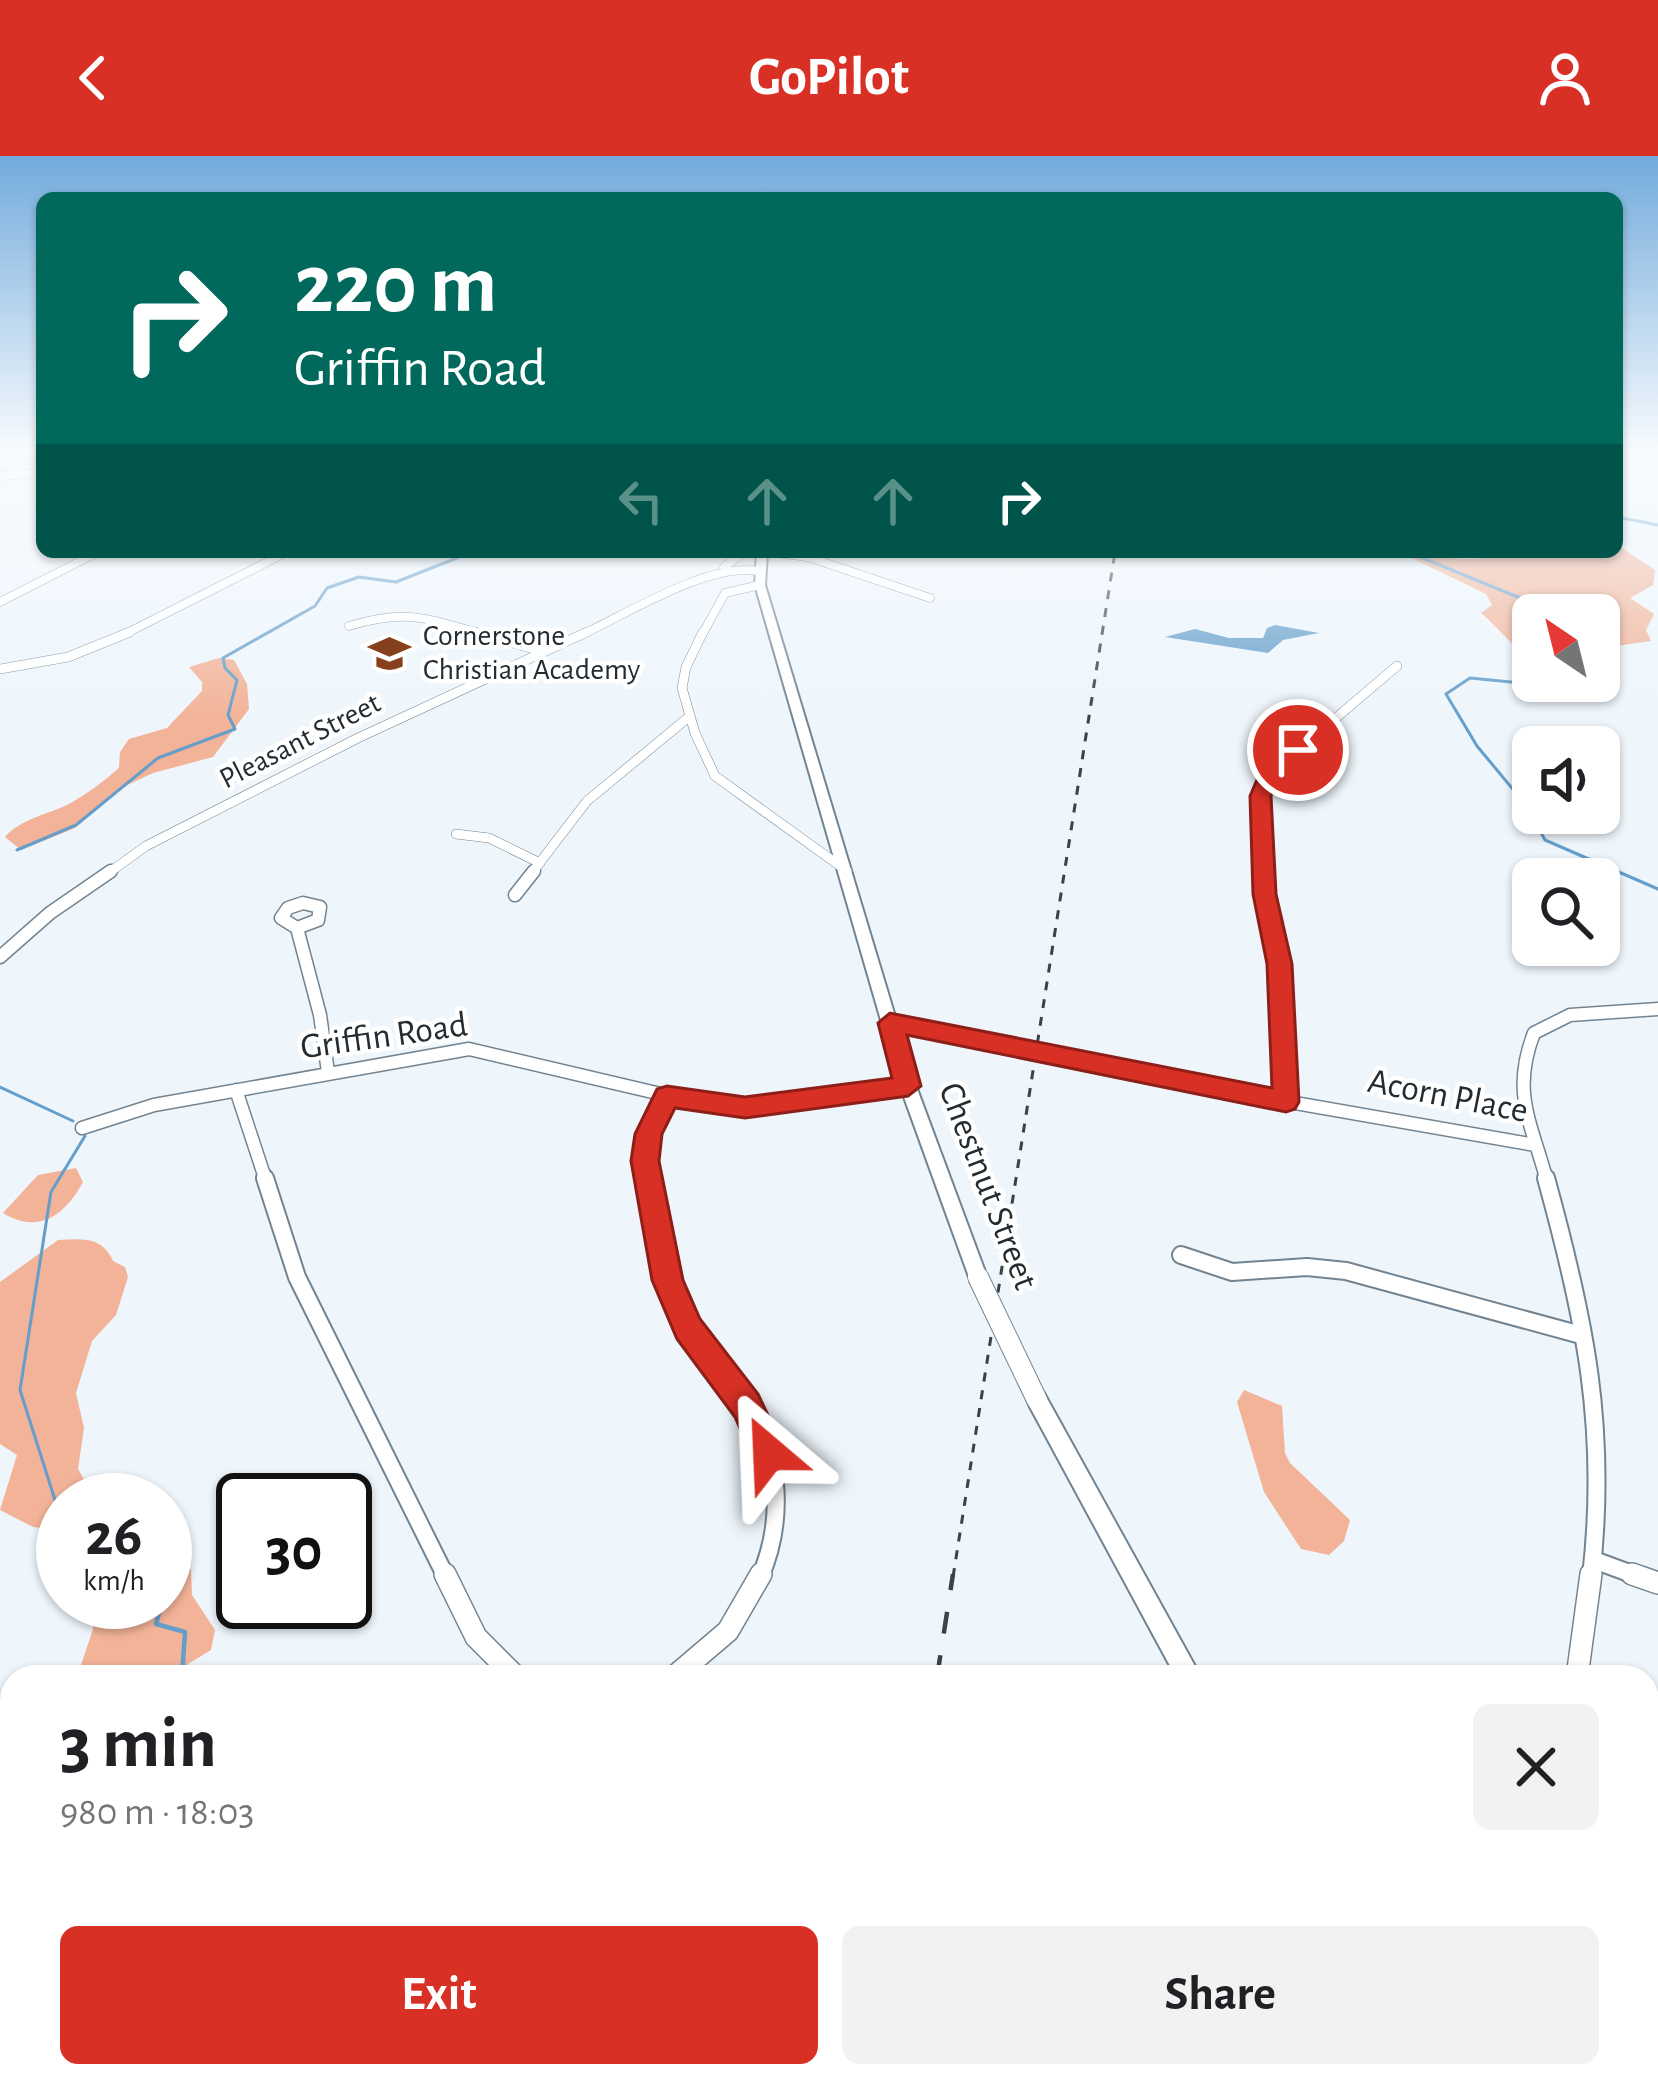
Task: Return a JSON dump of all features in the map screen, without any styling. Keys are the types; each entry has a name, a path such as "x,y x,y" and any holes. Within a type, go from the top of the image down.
{"main road":[{"name":"Chestnut Street","path":"759,561 908,1086 978,1277 1037,1400 1182,1665"}],"street":[{"path":"0,602 86,558"},
{"path":"0,669 31,668 73,657 274,558"},
{"path":"808,558 930,598"},
{"path":"759,561 725,592 682,679 690,716 712,774 721,784 847,871"},
{"name":"Pleasant Street","path":"732,564 759,561"},
{"name":"Pleasant Street","path":"732,564 759,561"},
{"name":"Pleasant Street","path":"0,957 81,890 146,846 358,738 732,564 759,561"},
{"path":"350,626 388,614 410,614 544,652"},
{"path":"1286,1102 1280,964 1264,894 1261,792 1270,775 1397,666"},
{"path":"515,896 587,801 690,716"},
{"path":"456,834 489,838 540,863"},
{"path":"297,928 316,998 328,1072"},
{"path":"1535,1145 1520,1083 1521,1066 1534,1033 1570,1015 1658,1009"},
{"name":"Acorn Place","path":"890,1023 1286,1102 1535,1145 1597,1416 1599,1503 1579,1665"},
{"name":"Griffin Road","path":"82,1128 142,1107 469,1049 667,1096 745,1107 908,1086"},
{"path":"236,1090 277,1225 316,1318 476,1637 504,1665"},
{"path":"667,1096 648,1134 645,1161 668,1280 704,1353 761,1429 769,1453 775,1520 752,1598 707,1653 690,1665"},
{"path":"1181,1255 1232,1272 1306,1267 1346,1271 1581,1335"},
{"path":"1594,1560 1658,1583"}],"shaded area":[{"path":"1623,549 1655,570 1653,585 1630,598 1654,614 1646,630 1651,641 1620,645 1620,594 1512,594 1512,643 1481,613 1492,605 1486,594 1411,558 1623,558"},
{"path":"219,658 234,660 247,684 249,709 213,757 153,773 123,787 75,828 21,850 5,837 107,778 119,768 120,752 129,739 167,728 202,691 202,682 189,667"},
{"path":"76,1168 83,1182 68,1204 50,1218 28,1222 3,1213 38,1175"},
{"path":"58,1240 97,1243 125,1267 128,1277 116,1315 92,1341 76,1393 84,1428 80,1473 36,1473 36,1527 0,1510 17,1455 0,1444 0,1282"},
{"path":"1244,1390 1282,1406 1290,1463 1350,1520 1344,1541 1329,1555 1301,1549 1264,1492 1237,1402"},
{"path":"192,1595 215,1630 211,1650 188,1665 81,1665 93,1629 192,1629"}],"water":[{"path":"1275,625 1319,633 1283,640 1268,653 1165,637 1195,629 1229,638 1263,638 1267,628"}],"waterway":[{"path":"17,850 76,825 158,758 235,729 228,715 237,680 225,668 223,658 315,606 327,588 359,577 396,582 457,558"},
{"path":"1423,558 1512,595"},
{"path":"1512,682 1470,678 1446,694 1477,746 1526,805 1545,840 1658,889"},
{"path":"0,1087 73,1121"},
{"path":"46,1473 20,1390 51,1192 85,1136"},
{"path":"174,1629 185,1632 183,1665"}],"railway":[{"path":"953,1577 1114,558"},
{"path":"939,1665 953,1574"}],"place":[{"name":"Cornerstone Christian Academy","path":"389,653"}],"route":[{"path":"769,1453 747,1406 688,1329 668,1280 645,1161 648,1134 667,1096 712,1106 745,1107 908,1086 890,1023 1286,1102 1280,964 1264,894 1261,796 1267,778 1298,750"}]}
